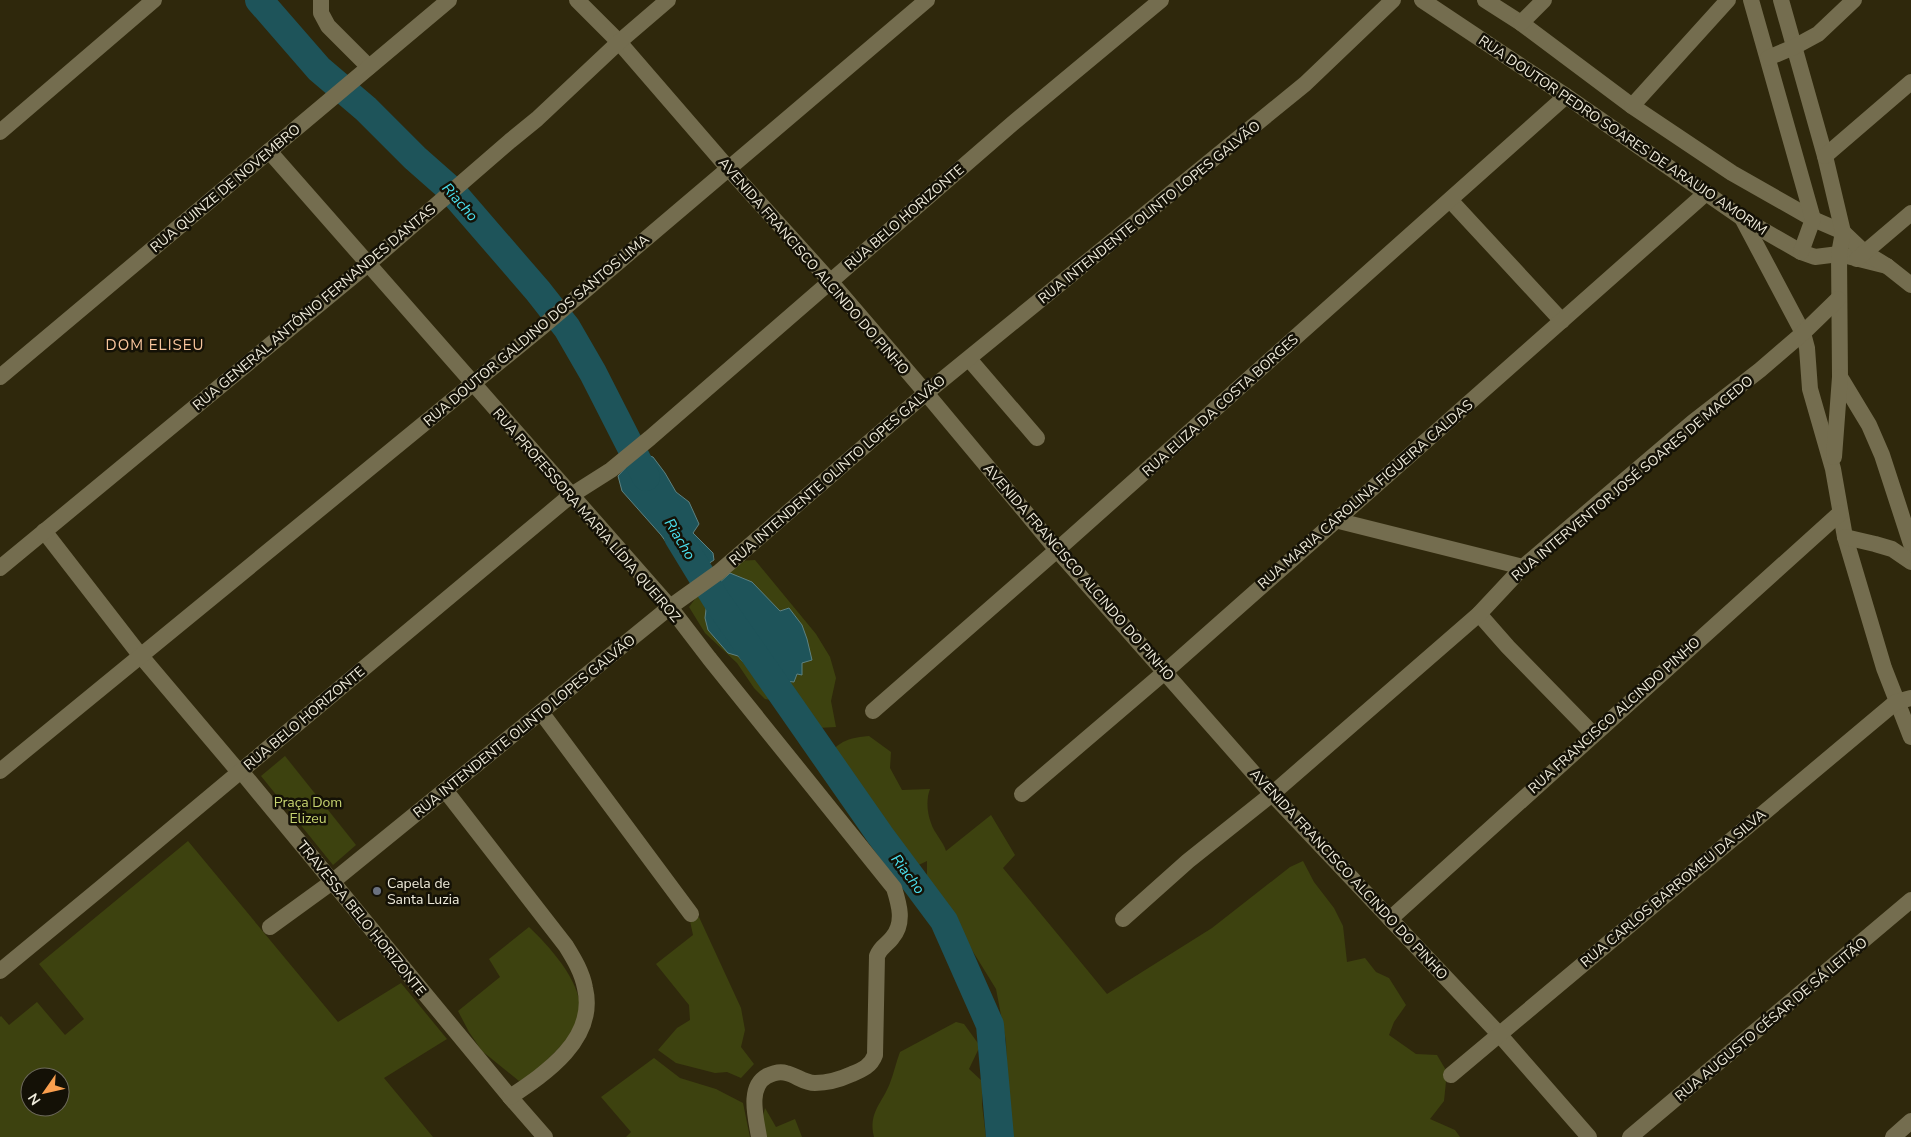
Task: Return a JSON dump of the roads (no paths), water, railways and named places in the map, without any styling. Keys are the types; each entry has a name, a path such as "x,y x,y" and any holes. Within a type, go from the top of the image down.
{"street":[{"path":"0,132 154,0"},
{"path":"321,0 321,13 328,26 369,67"},
{"name":"RUA QUINZE DE NOVEMBRO","path":"0,377 449,0"},
{"name":"AVENIDA FRANCISCO ALCINDO DO PINHO","path":"577,0 619,42 728,168 830,281 1058,550 1272,794 1499,1034 1589,1137"},
{"name":"RUA GENERAL ANTÔNIO FERNANDES DANTAS","path":"0,568 368,264 537,119 619,42 668,0"},
{"name":"RUA DOUTOR GALDINO DOS SANTOS LIMA","path":"0,771 542,327 927,0"},
{"name":"RUA BELO HORIZONTE","path":"0,971 570,496 611,470 650,438 1012,124 1161,0"},
{"name":"RUA INTENDENTE OLINTO LOPES GALVÃO","path":"270,927 332,882 670,607 719,572 926,393 1305,84 1394,0"},
{"name":"RUA DOUTOR PEDRO SOARES DE ARAUJO AMORIM","path":"1422,0 1566,96 1742,218 1801,252 1815,257 1839,254 1860,256 1887,266 1911,285"},
{"name":"RUA DOUTOR PEDRO SOARES DE ARAUJO AMORIM","path":"1485,0 1521,23 1632,106 1732,173 1813,219 1843,232 1860,256"},
{"path":"1521,23 1544,0"},
{"path":"1632,106 1728,0"},
{"path":"1751,0 1813,219 1801,252"},
{"path":"1781,0 1843,232 1839,254 1838,299 1840,377 1832,469"},
{"path":"1768,58 1818,34 1854,0"},
{"path":"1824,156 1911,82"},
{"name":"RUA ELIZA DA COSTA BORGES","path":"873,711 1058,550 1566,96"},
{"name":"RUA PROFESSORA MARIA LÍDIA QUEIROZ","path":"269,151 474,383 570,496 670,607 894,888 900,910 899,923 891,940 880,949 877,956 874,1059 863,1069 844,1077 824,1082 809,1082 784,1072 770,1074 762,1079 754,1095 759,1137"},
{"name":"RUA MARIA CAROLINA FIGUEIRA CALDAS","path":"1022,794 1166,671 1706,193"},
{"path":"1450,200 1562,321"},
{"path":"1860,256 1911,213"},
{"path":"1742,218 1803,333 1807,348 1810,389 1832,469 1845,538 1884,668 1904,700 1911,737"},
{"name":"RUA INTERVENTOR JOSÉ SOARES DE MACEDO","path":"1123,919 1188,861 1272,794 1480,614 1523,567 1693,422 1760,370 1803,333 1838,299"},
{"path":"968,359 1037,438"},
{"path":"1840,377 1869,425 1911,544"},
{"name":"RUA FRANCISCO ALCINDO PINHO","path":"1390,919 1592,734 1840,513"},
{"path":"1335,520 1523,567"},
{"name":"TRAVESSA BELO HORIZONTE","path":"44,531 140,655 239,772 246,776 510,1098 545,1137"},
{"path":"1845,538 1892,549 1911,562"},
{"path":"1480,614 1508,647 1592,734"},
{"name":"RUA CARLOS BARROMEU DA SILVA","path":"1451,1075 1904,700"},
{"path":"541,712 691,914"},
{"path":"445,790 566,946 580,970 586,989 584,1020 573,1043 560,1059 510,1098"},
{"name":"RUA AUGUSTO CÉSAR DE SÁ LEITÃO","path":"1630,1137 1911,900"},
{"path":"1893,1137 1911,1121"}],"water":[{"path":"643,454 653,457 676,492 689,502 699,524 693,533 713,553 714,560 705,566 694,570 682,564 661,535 622,491 618,476 631,462"},
{"path":"730,573 752,582 780,611 789,608 802,625 812,660 802,663 802,675 797,674 794,682 776,680 754,666 749,659 744,663 738,656 728,653 708,630 705,618 707,601 717,585"}],"waterway":[{"name":"Riacho","path":"259,0 319,69 366,109 415,158 449,188 538,291 567,328 593,373 646,477"},
{"name":"Riacho","path":"678,537 717,601 880,835 944,921 990,1025 1000,1137"}],"place":[{"name":"Capela de Santa Luzia","path":"377,891"}],"district":[{"name":"DOM ELISEU","path":"155,345"}],"park label":[{"name":"Praça Dom Elizeu","path":"308,810"}]}
